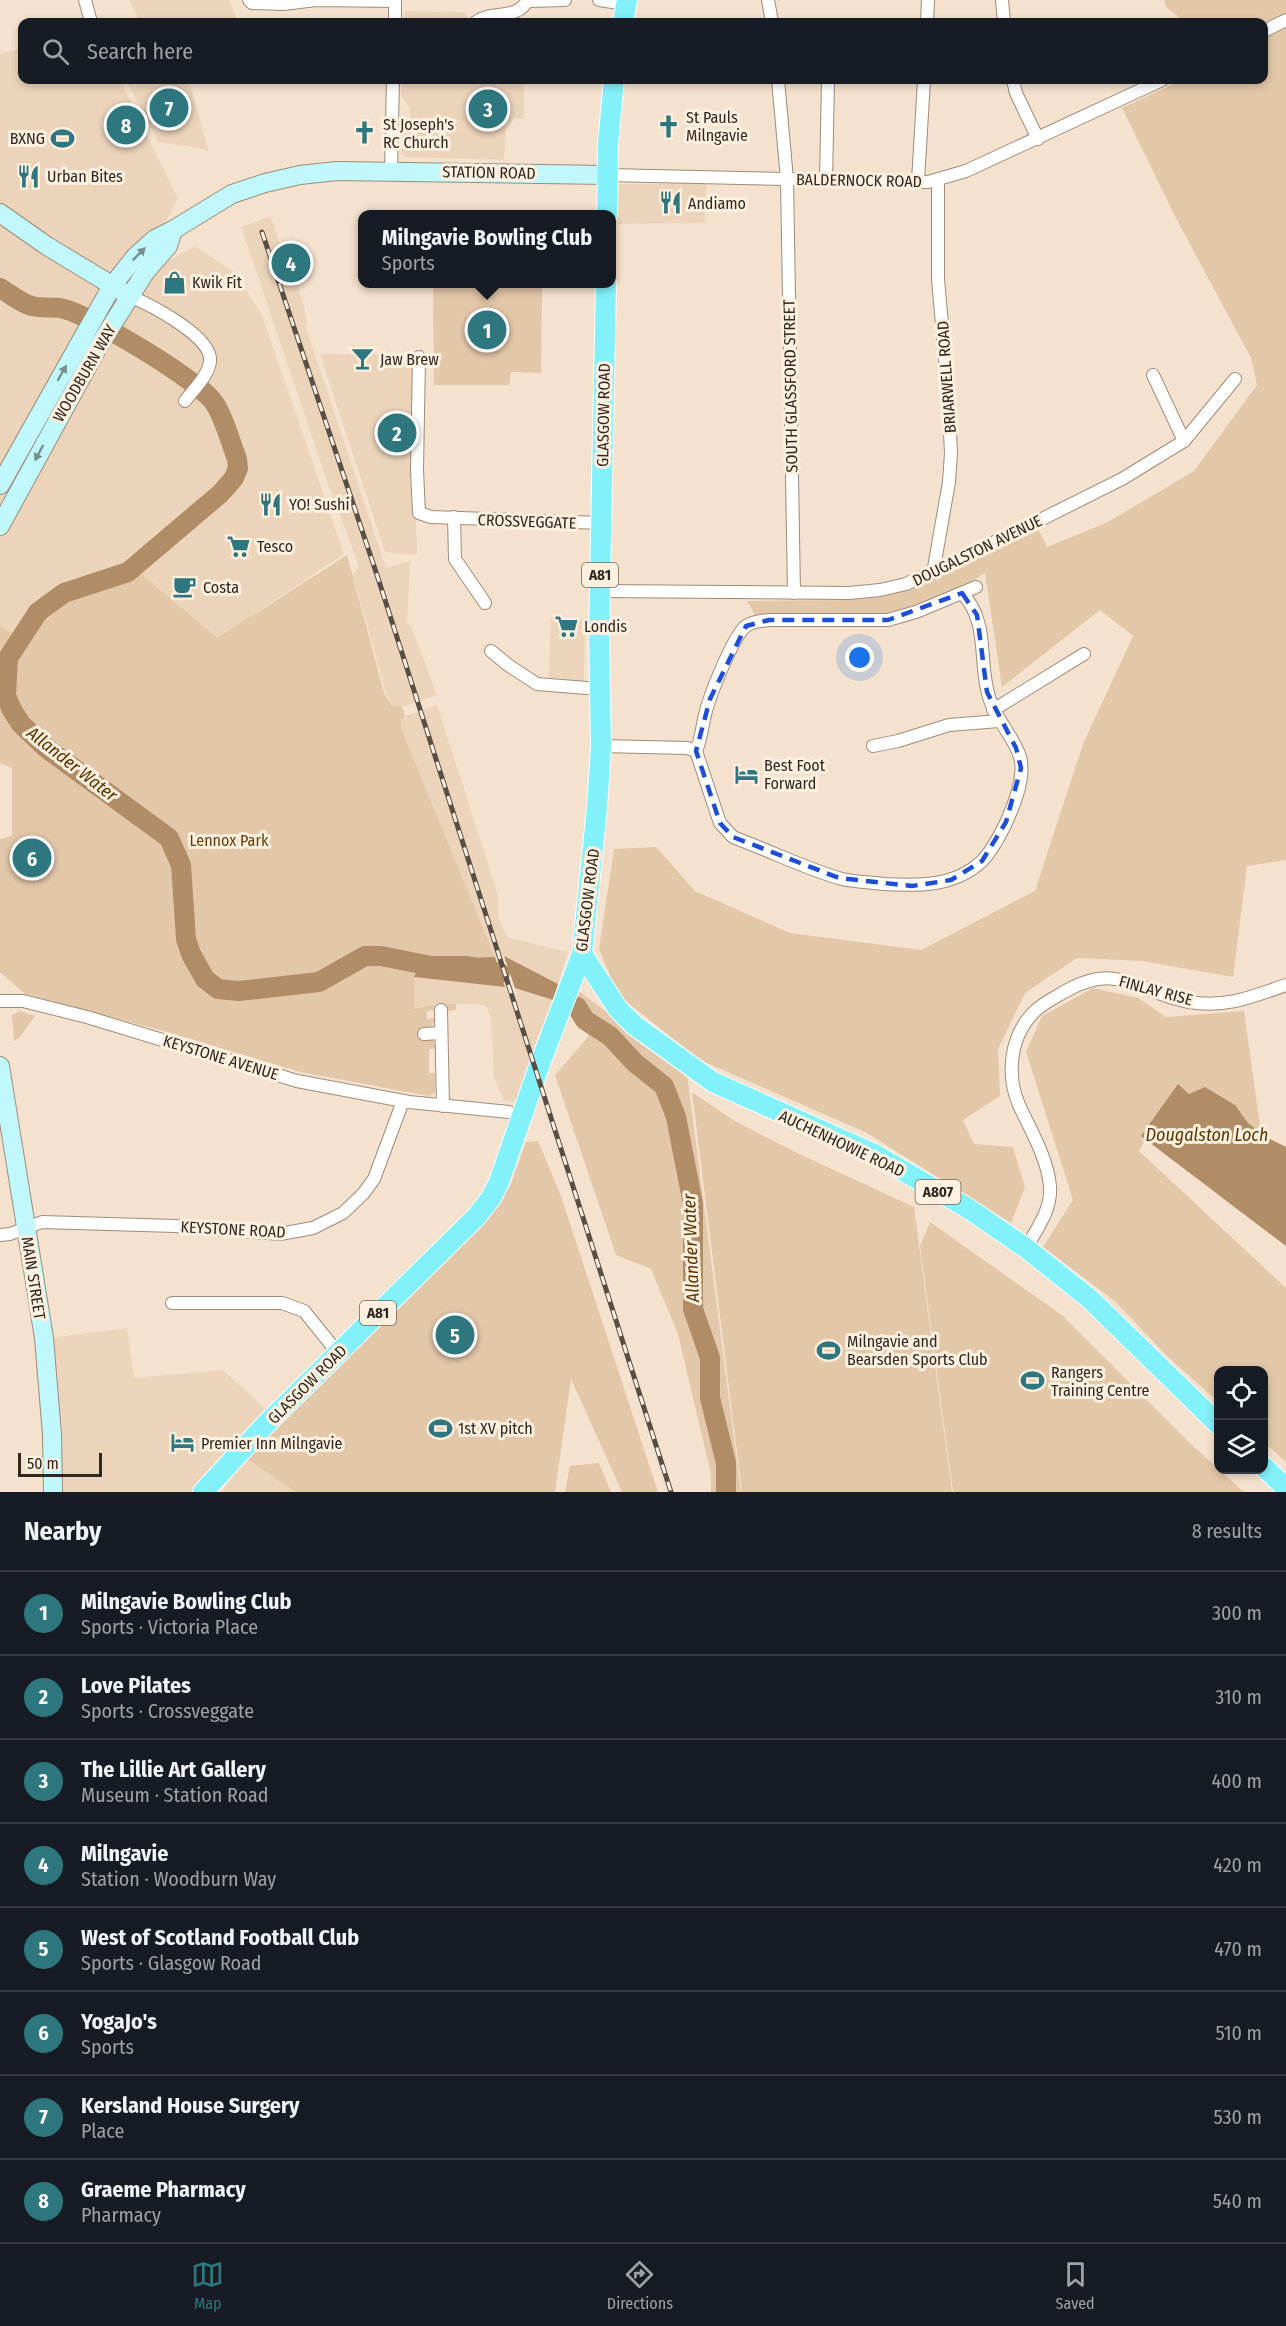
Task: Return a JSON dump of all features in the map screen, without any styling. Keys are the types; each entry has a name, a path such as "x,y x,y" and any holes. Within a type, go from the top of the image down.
{"main road":[{"path":"607,210 608,143 614,84"},
{"name":"WOODBURN WAY","path":"0,485 112,286 135,257 155,239 232,194 265,183 300,175 337,171 370,171"},
{"name":"STATION ROAD","path":"370,171 607,175"},
{"path":"0,213 47,246 129,296"},
{"name":"WOODBURN WAY","path":"1,524 98,347 151,264 168,246 173,230"},
{"name":"GLASGOW ROAD","path":"203,1492 253,1437 476,1217 491,1198 499,1182 544,1051 582,954 601,746 600,591 606,288"},
{"name":"AUCHENHOWIE ROAD","path":"582,954 618,1009 634,1024 712,1082 874,1154 969,1209 1026,1248 1090,1299 1214,1420"},
{"name":"MAIN STREET","path":"0,1066 44,1338 52,1434 53,1492"},
{"path":"1268,1472 1286,1488"}],"street":[{"path":"85,0 90,18"},
{"path":"249,0 252,3 283,4 316,0 395,0 395,18"},
{"path":"482,18 514,12 524,7 528,1 565,0"},
{"path":"599,0 625,9"},
{"path":"768,0 771,18"},
{"path":"927,18 928,0"},
{"path":"1002,0 1004,18"},
{"path":"1268,29 1286,20"},
{"path":"391,171 393,84"},
{"name":"SOUTH GLASSFORD STREET","path":"778,84 787,179 794,593"},
{"path":"826,180 828,84"},
{"path":"918,182 924,84"},
{"path":"1014,84 1038,139"},
{"name":"BALDERNOCK ROAD","path":"607,175 918,182 938,180 966,171 1038,139 1153,84"},
{"name":"BRIARWELL ROAD","path":"933,573 949,482 951,453 937,271 938,180"},
{"path":"129,296 157,308 196,337 209,352 208,370 185,401"},
{"name":"CROSSVEGGATE","path":"419,357 417,470 419,513 431,517 601,523"},
{"path":"1153,375 1184,441"},
{"name":"DOUGALSTON AVENUE","path":"600,591 849,593 880,590 906,584 933,573 1122,478 1184,441 1235,379"},
{"name":"CROSSVEGGATE","path":"454,517 455,559 485,603"},
{"path":"962,593 977,615 981,632 984,680 996,716 1020,758 1019,787 1006,822 982,861 951,880 928,885 912,886 852,881 734,837 720,823 696,751 710,699 736,639 746,626 769,620 888,620 900,618 976,587"},
{"path":"491,651 537,684 599,689"},
{"path":"873,746 898,741 949,725 996,716 1084,654"},
{"path":"601,746 687,748 696,751"},
{"name":"FINLAY RISE","path":"1026,1248 1047,1211 1050,1188 1046,1168 1018,1102 1013,1078 1012,1056 1017,1038 1032,1014 1042,1005 1068,990 1086,981 1104,977 1139,984 1163,995 1201,1002 1232,1003 1286,985"},
{"name":"KEYSTONE AVENUE","path":"0,1000 24,1001 87,1017 297,1081 403,1101 509,1112"},
{"path":"441,1010 443,1106"},
{"path":"424,1034 441,1033"},
{"name":"KEYSTONE ROAD","path":"0,1235 10,1234 42,1222 175,1226 280,1234 313,1228 343,1213 363,1194 374,1179 403,1101"},
{"path":"172,1303 282,1303 304,1311 338,1353"}],"highlighted area":[{"path":"962,593 977,615 987,692 1016,748 1021,768 1006,822 982,861 951,880 912,886 839,878 733,837 720,823 696,751 710,699 746,626 769,620 888,620"}],"shaded area":[{"path":"129,0 229,0 236,18 138,18"},
{"path":"405,11 464,12 468,18 405,18"},
{"path":"18,49 18,84 122,84 178,199 135,280 195,246 234,272 262,315 344,554 217,639 137,571 48,595 15,634 0,627 0,54"},
{"path":"128,84 190,84 209,152 200,148 158,142"},
{"path":"402,84 524,84 524,119 514,118 506,130 504,160 406,157 401,153 403,128 410,120 410,108 401,96"},
{"path":"618,184 706,184 705,223 617,224"},
{"path":"271,216 281,246 289,244 301,282 297,284 304,306 306,327 386,568 410,561 407,624 411,626 437,695 402,707 392,706 386,693 353,575 359,566 327,481 241,227"},
{"path":"320,354 412,355 417,555 385,552"},
{"path":"551,618 585,618 584,682 549,677"},
{"path":"437,705 498,895 498,918 507,937 568,952 558,984 504,956 495,957 401,728 401,720 405,716"},
{"path":"414,977 505,987 508,996 517,994 515,988 553,1000 515,1102 504,1101 494,1078 491,1018 486,1006 431,1005 414,1009"},
{"path":"127,1328 134,1378 223,1370 270,1413 191,1492 46,1492 34,1340"},
{"path":"246,1458 295,1492 222,1492"}],"green space":[{"path":"1164,0 1286,0 1286,860 1247,866 1233,977 1142,961 1077,958 1025,993 998,1049 1000,1096 963,1120 974,1144 1013,1147 1025,1187 1011,1223 867,1133 700,1060 618,995 599,949 614,849 656,847 695,891 790,933 921,950 1035,891 1083,744 1133,636 1100,610 1002,687 985,573 908,610 872,617 755,615 747,601 850,600 907,590 1039,530 1047,547 1108,522 1194,471 1257,385 1251,358 1177,220 1122,108 1173,84 1268,84 1268,18 1180,18 1166,7"},
{"path":"433,288 542,288 541,373 511,372 509,385 434,385"},
{"name":"Lennox Park","path":"347,555 384,693 392,706 402,707 405,716 401,720 401,728 495,957 423,959 414,977 414,1009 431,1005 456,1004 456,1010 445,1011 445,1007 435,1007 435,1010 427,1011 427,1019 435,1018 432,1026 428,1028 428,1038 433,1040 437,1049 429,1049 429,1073 435,1073 435,1093 429,1096 300,1072 167,1032 25,994 0,972 0,839 12,836 12,768 0,763 0,627 15,634 48,595 138,571 217,638"},
{"path":"1093,988 1138,998 1166,1017 1244,1011 1261,1133 1170,1099 1139,1151 1286,1288 1286,1462 1268,1446 1268,1366 1214,1366 1214,1398 1166,1355 1116,1302 1043,1247 1073,1200 1026,1052 1042,1016"},
{"path":"579,991 687,1074 741,1492 711,1492 711,1474 678,1334 651,1269 616,1255 555,1075 589,1036 570,1015"},
{"path":"20,1011 35,1016 19,1038 14,1041 12,1015"},
{"name":"Milngavie and Bearsden Sports Club","path":"692,1092 733,1120 797,1153 914,1207 952,1492 742,1492"},
{"path":"538,1141 561,1196 658,1492 622,1492 571,1379 555,1492 295,1492 246,1458 490,1212 510,1186 526,1142"},
{"name":"Rangers Training Centre","path":"930,1222 1063,1316 1214,1465 1214,1474 1224,1474 1244,1492 953,1492 920,1246"},
{"path":"599,1463 611,1492 565,1492 570,1466"}],"water":[{"path":"504,956 558,984 553,1000 515,988"},
{"path":"495,957 505,987 414,977 422,959"},
{"name":"Dougalston Loch","path":"1178,1084 1189,1094 1205,1087 1235,1105 1248,1123 1266,1137 1286,1147 1286,1246 1141,1136"}],"waterway":[{"name":"Allander Water","path":"0,288 28,305 64,309 97,323 144,350 190,381 206,394 219,410 237,459 238,468 234,478 221,493 128,572 64,593 38,612 8,658 6,696 21,724 46,748 169,838 181,865 186,939 191,954 205,979 218,989 239,991 319,982 365,956 381,956 431,966 467,966 500,973"},
{"name":"Allander Water","path":"577,1007 585,1020 610,1036 635,1063 664,1086 676,1117 693,1204 693,1309 710,1358 710,1398 726,1463 726,1492"}],"railway":[{"path":"262,232 377,575 671,1492"}],"place":[{"name":"Kersland House Surgery","path":"169,108"},
{"name":"The Lillie Art Gallery","path":"488,109"},
{"name":"Graeme Pharmacy","path":"126,125"},
{"name":"St Pauls Milngavie","path":"668,126"},
{"name":"St Joseph's RC Church","path":"365,133"},
{"name":"BXNG","path":"63,138"},
{"name":"Urban Bites","path":"29,176"},
{"name":"Andiamo","path":"670,203"},
{"name":"Milngavie","path":"291,263"},
{"name":"Kwik Fit","path":"174,282"},
{"name":"Milngavie Bowling Club","path":"487,330"},
{"name":"Jaw Brew","path":"362,359"},
{"name":"Love Pilates","path":"397,433"},
{"name":"YO! Sushi","path":"271,504"},
{"name":"Tesco","path":"239,546"},
{"name":"Costa","path":"185,587"},
{"name":"Londis","path":"566,626"},
{"name":"Best Foot Forward","path":"746,774"},
{"name":"YogaJo's","path":"32,858"},
{"name":"West of Scotland Football Club","path":"455,1335"},
{"name":"Milngavie and Bearsden Sports Club","path":"829,1350"},
{"name":"Rangers Training Centre","path":"1033,1381"},
{"name":"1st XV pitch","path":"440,1428"},
{"name":"Premier Inn Milngavie","path":"183,1443"}]}
